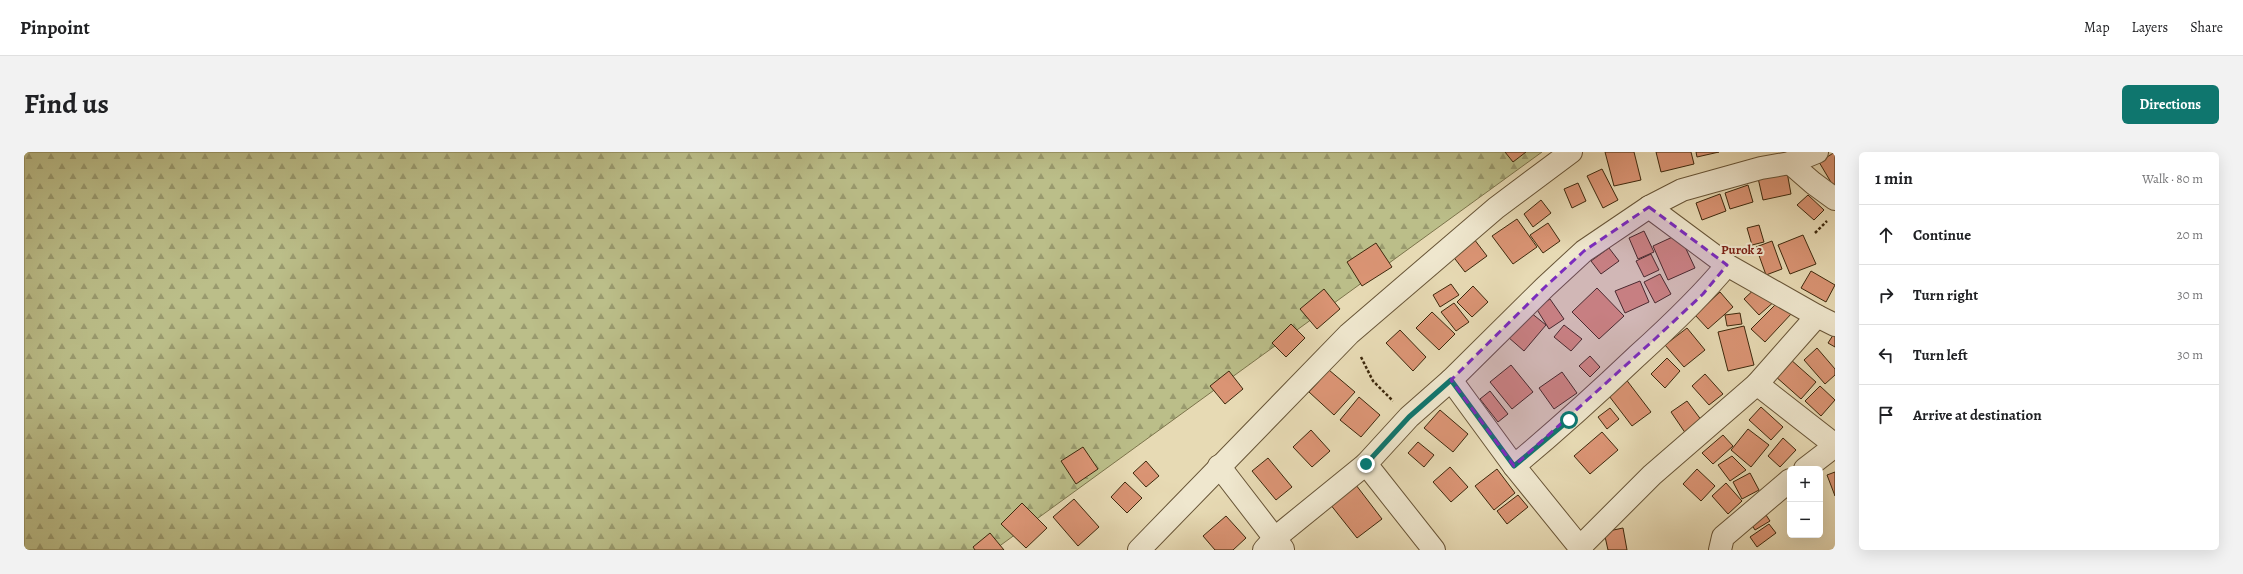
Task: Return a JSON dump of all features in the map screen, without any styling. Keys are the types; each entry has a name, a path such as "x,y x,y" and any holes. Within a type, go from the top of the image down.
{"street":[{"path":"1140,550 1219,466 1349,334 1496,208 1571,152"},
{"path":"1219,466 1274,546 1366,464 1409,417 1451,380 1545,287 1584,251 1650,207 1682,190 1761,168 1790,163 1818,152"},
{"path":"1790,163 1813,183 1832,209"},
{"path":"1451,380 1514,466 1581,549 1652,475 1757,384 1826,321 1727,265 1650,207"},
{"path":"1514,466 1569,420 1662,333 1703,294 1727,265"},
{"path":"1757,384 1835,446 1809,466"},
{"path":"1366,464 1434,550"},
{"path":"1720,550 1723,537 1787,483"}],"path":[{"path":"1815,233 1832,209"}],"highlighted area":[{"path":"1649,207 1727,265 1703,294 1514,466 1451,380 1545,287 1584,251"}],"green space":[{"path":"24,152 1542,152 994,550 24,550"}],"building":[{"path":"1505,152 1526,152 1513,162"},
{"path":"1605,152 1634,152 1641,180 1614,186"},
{"path":"1656,152 1691,152 1694,164 1661,172"},
{"path":"1696,152 1719,152 1697,157"},
{"path":"1835,152 1835,189 1819,162"},
{"path":"1602,169 1618,200 1603,208 1587,176"},
{"path":"1787,172 1791,194 1763,200 1758,178"},
{"path":"1578,183 1586,201 1572,208 1564,189"},
{"path":"1748,185 1753,202 1730,209 1725,193"},
{"path":"1720,194 1726,211 1702,220 1696,203"},
{"path":"1808,195 1824,210 1814,220 1797,205"},
{"path":"1541,200 1551,213 1533,227 1524,214"},
{"path":"1517,219 1537,247 1513,264 1492,236"},
{"path":"1548,223 1560,241 1543,253 1530,235"},
{"path":"1759,225 1764,242 1752,245 1747,228"},
{"path":"1644,231 1654,252 1638,259 1629,238"},
{"path":"1679,234 1695,268 1668,280 1653,246"},
{"path":"1803,235 1816,264 1790,274 1778,245"},
{"path":"1474,239 1487,256 1465,272 1452,255"},
{"path":"1772,241 1782,269 1766,275 1756,247"},
{"path":"1376,243 1392,267 1362,286 1347,262"},
{"path":"1609,248 1619,261 1601,274 1591,261"},
{"path":"1651,254 1659,270 1644,277 1636,261"},
{"path":"1811,271 1835,285 1826,302 1801,288"},
{"path":"1660,274 1671,294 1655,303 1644,282"},
{"path":"1640,281 1649,302 1625,313 1615,291"},
{"path":"1451,284 1459,295 1440,307 1433,295"},
{"path":"1760,284 1776,300 1759,315 1744,299"},
{"path":"1473,286 1488,302 1472,317 1457,302"},
{"path":"1597,288 1624,316 1599,339 1572,312"},
{"path":"1324,289 1340,309 1317,329 1300,309"},
{"path":"1720,292 1733,307 1708,329 1695,315"},
{"path":"1550,299 1564,319 1549,329 1536,308"},
{"path":"1779,301 1792,313 1765,342 1751,329"},
{"path":"1454,303 1469,322 1456,331 1441,312"},
{"path":"1432,312 1455,334 1439,350 1416,328"},
{"path":"1530,312 1546,325 1524,351 1508,337"},
{"path":"1740,313 1742,324 1727,326 1725,315"},
{"path":"1291,324 1305,338 1286,357 1272,343"},
{"path":"1564,325 1582,339 1571,351 1554,337"},
{"path":"1744,326 1754,365 1728,371 1718,332"},
{"path":"1687,328 1705,350 1684,367 1665,345"},
{"path":"1400,330 1426,357 1413,371 1386,343"},
{"path":"1835,332 1835,347 1828,343"},
{"path":"1817,348 1835,369 1835,375 1825,384 1804,360"},
{"path":"1590,356 1600,367 1590,377 1579,366"},
{"path":"1667,358 1680,371 1665,388 1651,374"},
{"path":"1790,359 1816,382 1801,399 1775,376"},
{"path":"1511,365 1533,392 1512,409 1490,382"},
{"path":"1329,370 1355,392 1334,415 1309,392"},
{"path":"1229,371 1243,389 1225,404 1210,386"},
{"path":"1562,372 1577,393 1554,409 1539,388"},
{"path":"1705,374 1723,394 1709,405 1692,386"},
{"path":"1625,378 1651,412 1632,426 1606,392"},
{"path":"1820,386 1835,400 1821,416 1805,401"},
{"path":"1490,391 1508,414 1498,422 1480,399"},
{"path":"1359,397 1380,415 1361,437 1340,420"},
{"path":"1687,401 1702,421 1686,434 1671,412"},
{"path":"1761,407 1783,427 1771,440 1749,420"},
{"path":"1610,408 1619,419 1607,429 1598,417"},
{"path":"1440,410 1468,434 1453,452 1424,428"},
{"path":"1748,429 1769,445 1751,467 1731,450"},
{"path":"1311,430 1330,451 1312,467 1293,447"},
{"path":"1602,432 1618,450 1590,474 1574,456"},
{"path":"1723,435 1733,446 1713,464 1702,453"},
{"path":"1783,438 1796,450 1780,467 1768,456"},
{"path":"1418,442 1434,455 1424,467 1408,453"},
{"path":"1083,447 1098,469 1076,484 1061,461"},
{"path":"1732,456 1746,470 1730,481 1718,465"},
{"path":"1268,458 1292,487 1276,500 1252,471"},
{"path":"1146,461 1159,476 1146,487 1133,473"},
{"path":"1450,467 1468,487 1451,502 1433,482"},
{"path":"1497,469 1515,493 1494,510 1475,486"},
{"path":"1697,469 1715,486 1701,501 1683,484"},
{"path":"1835,472 1835,496 1827,475"},
{"path":"1750,473 1759,490 1742,499 1733,482"},
{"path":"1125,482 1142,498 1127,513 1111,497"},
{"path":"1726,483 1742,501 1728,514 1712,496"},
{"path":"1356,485 1382,519 1357,538 1330,504"},
{"path":"1518,495 1528,507 1507,524 1497,511"},
{"path":"1074,499 1099,527 1078,546 1053,517"},
{"path":"1022,503 1047,528 1026,548 1001,524"},
{"path":"1762,509 1770,521 1755,530 1748,519"},
{"path":"1226,516 1246,538 1233,550 1215,550 1203,536"},
{"path":"1769,524 1776,533 1757,547 1750,537"},
{"path":"1623,528 1627,550 1608,550 1604,532"},
{"path":"990,533 1004,550 975,550 973,547"}],"district":[{"name":"Purok 2","path":"1742,249"}],"route":[{"path":"1366,464 1409,417 1451,380 1514,466 1569,420"}]}
